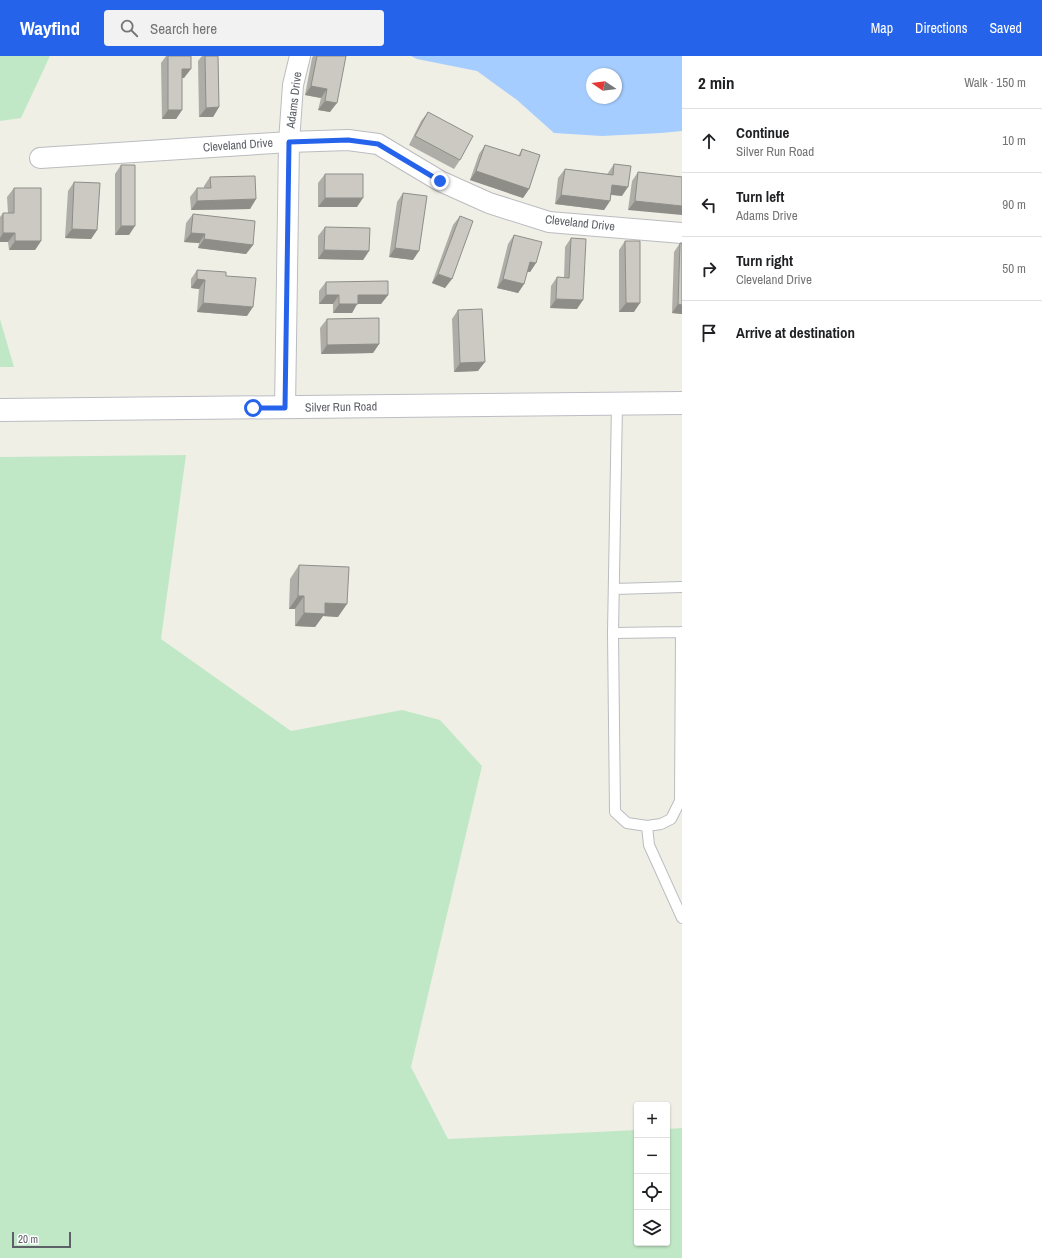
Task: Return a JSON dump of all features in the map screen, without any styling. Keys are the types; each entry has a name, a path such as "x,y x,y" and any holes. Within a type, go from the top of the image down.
{"main road":[{"name":"Silver Run Road","path":"0,410 682,403"}],"street":[{"name":"Adams Drive","path":"285,408 289,142 293,84 300,56"},
{"name":"Cleveland Drive","path":"40,158 289,142 348,140 378,144 440,181 489,203 549,222 682,233"}],"lane":[{"path":"613,633 681,632 680,801 671,820 661,824 647,826 627,823 615,812 613,633 617,404"},
{"path":"614,589 682,587"},
{"path":"647,826 649,845 682,918"}],"green space":[{"path":"0,56 50,56 21,118 0,121"},
{"path":"0,319 14,367 0,367"},
{"path":"186,455 161,639 291,731 402,710 440,720 482,766 411,1067 448,1139 634,1130 634,1246 670,1246 670,1129 682,1128 682,1258 0,1258 0,457"}],"water":[{"path":"411,56 682,56 682,131 602,136 554,133 517,100 477,71 417,59"}],"building":[{"path":"168,56 191,56 191,69 182,69 182,110 168,110"},
{"path":"205,56 218,56 219,107 206,108"},
{"path":"317,56 346,56 337,103 325,101 327,89 311,86"},
{"path":"428,112 473,136 460,160 415,136"},
{"path":"485,145 520,156 522,149 540,155 529,189 476,171"},
{"path":"614,164 631,166 628,187 612,185 610,201 561,195 565,169 613,175"},
{"path":"121,165 135,165 135,226 121,226"},
{"path":"638,172 682,177 682,206 635,201"},
{"path":"325,174 363,174 363,198 325,198"},
{"path":"255,176 256,199 197,201 197,188 211,188 210,177"},
{"path":"74,182 100,183 97,230 72,229"},
{"path":"14,188 41,188 41,241 15,241 15,233 3,233 3,213 14,213"},
{"path":"403,193 427,196 419,251 395,248"},
{"path":"193,214 255,221 253,245 204,239 205,234 191,233"},
{"path":"460,216 473,221 452,279 438,274"},
{"path":"325,227 370,228 369,251 324,250"},
{"path":"514,235 542,242 536,263 530,262 524,284 503,279"},
{"path":"571,238 586,239 583,300 556,299 557,277 569,278"},
{"path":"625,241 640,241 640,303 626,303"},
{"path":"680,243 682,243 682,305 678,304"},
{"path":"197,270 226,272 226,276 256,278 253,307 203,303 205,280 197,279"},
{"path":"388,281 388,295 358,295 358,304 339,304 339,295 326,295 326,282"},
{"path":"482,309 485,362 460,363 458,310"},
{"path":"379,318 379,344 327,345 327,319"},
{"path":"299,565 349,567 347,604 325,603 325,614 304,613 304,596 298,596"}],"route":[{"path":"253,408 285,408 289,142 348,140 378,144 440,181"}]}
